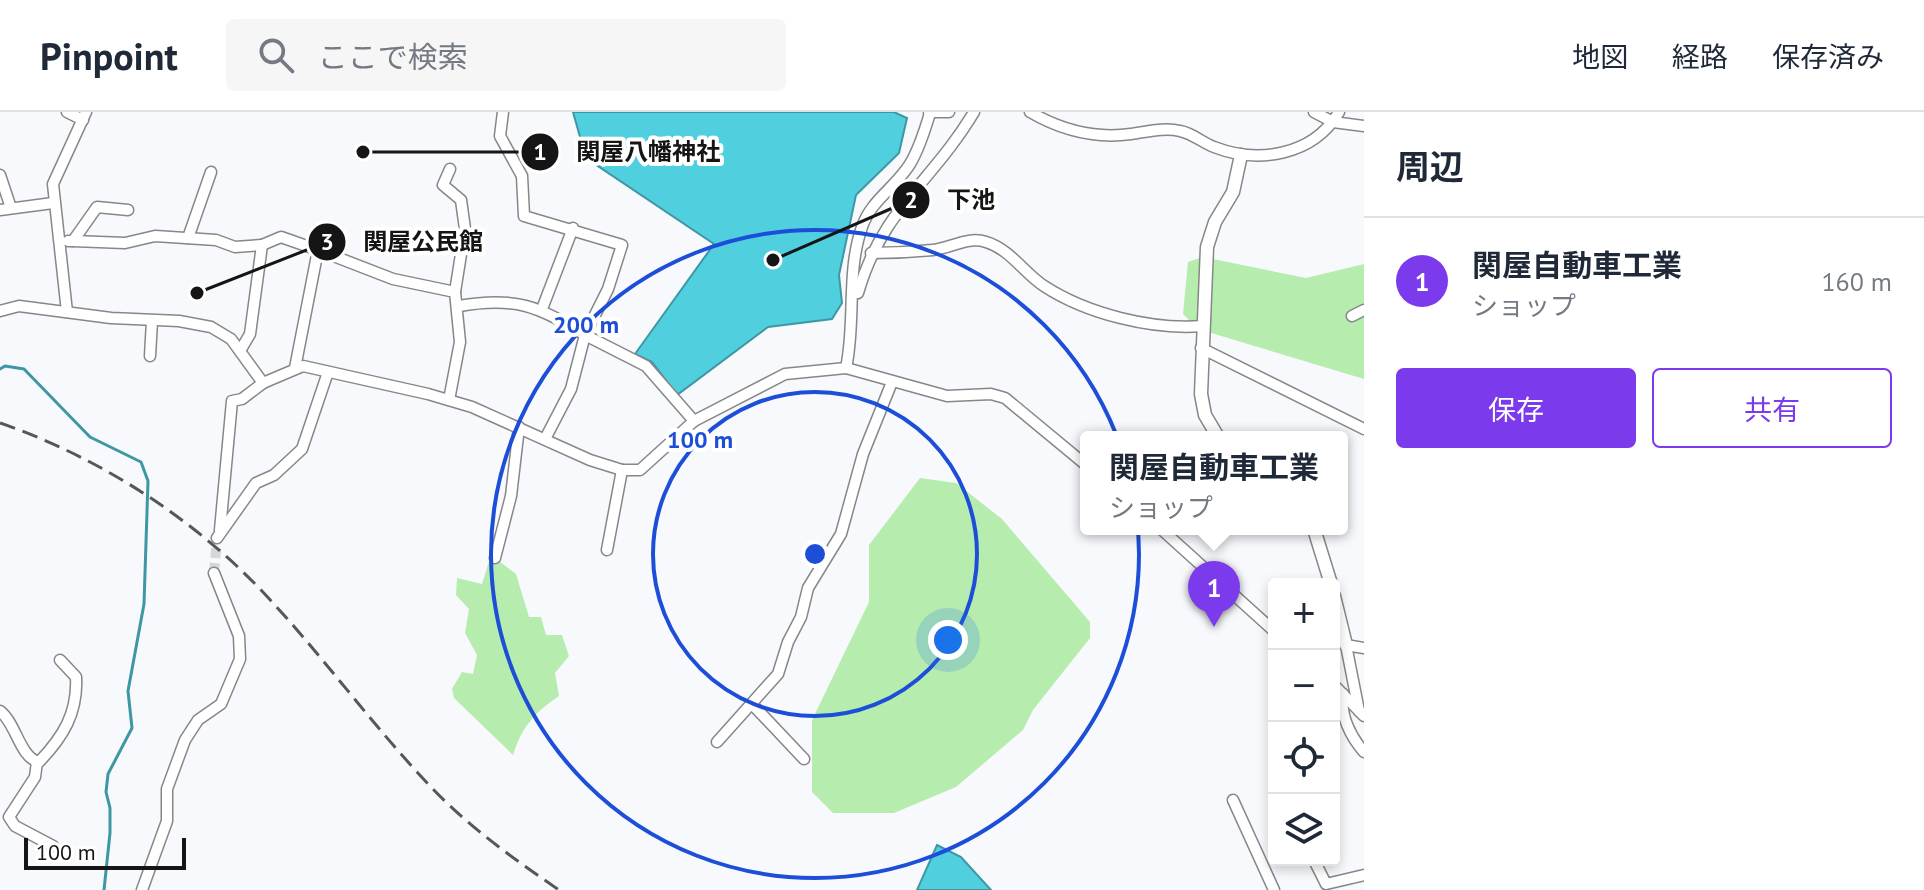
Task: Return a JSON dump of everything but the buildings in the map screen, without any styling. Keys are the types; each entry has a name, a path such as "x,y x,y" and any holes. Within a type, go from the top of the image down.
{"street":[{"path":"67,112 85,116 53,184 67,312"},
{"path":"503,112 500,136 522,176 524,216 622,245 608,289 585,335 571,389 545,439"},
{"path":"846,368 852,341 854,254 862,226 872,204 909,165 930,112 949,112"},
{"path":"853,307 871,253 892,216 958,141 974,112"},
{"path":"1030,112 1064,128 1093,134 1181,131 1241,155 1257,158 1286,152 1314,139 1336,117"},
{"path":"1314,112 1364,126"},
{"path":"1214,431 1205,415 1201,394 1207,247 1215,222 1233,192 1241,155"},
{"path":"449,400 460,342 459,306 455,292 465,229 461,200 443,185 450,169"},
{"path":"188,238 211,172"},
{"path":"0,175 6,209 53,203"},
{"path":"73,241 97,207 128,210"},
{"path":"542,309 573,228"},
{"path":"58,242 125,243 155,236 216,240 235,247 262,245 281,237 393,279 455,292"},
{"path":"871,253 937,249 983,240 1013,258 1042,285 1065,297 1158,325 1202,326"},
{"path":"240,351 250,334 262,245"},
{"path":"295,368 318,250"},
{"path":"459,306 509,301 542,309 646,366 694,421"},
{"path":"0,311 19,306 152,321 179,321 211,327 231,339 263,383"},
{"path":"1352,316 1364,310"},
{"path":"150,356 152,321"},
{"path":"1201,348 1364,429"},
{"path":"328,372 302,449 274,475 256,483 219,534 232,401 242,399 263,383 295,368 328,372 449,400 622,470 640,470 694,421 785,374 846,368 947,396 991,394 1005,398 1080,460"},
{"path":"717,742 778,674 788,642 801,617 808,588 841,534 853,502 863,454 892,382"},
{"path":"495,558 511,496 519,427"},
{"path":"607,550 622,470"},
{"path":"1168,535 1268,626"},
{"path":"1316,535 1329,578"},
{"path":"142,890 167,821 167,789 185,740 198,720 221,704 240,659 239,636 214,573"},
{"path":"1340,620 1362,713"},
{"path":"1346,645 1364,648"},
{"path":"53,846 15,826 9,817 35,777 37,762 54,746 77,701 76,677 60,660"},
{"path":"1340,691 1362,713"},
{"path":"1343,694 1341,709 1356,743 1364,752"},
{"path":"752,704 804,759"},
{"path":"0,711 13,722 29,757 37,762"},
{"path":"1233,800 1274,890"},
{"path":"1317,866 1326,884 1364,875"}],"green space":[{"path":"1203,257 1306,278 1364,264 1364,379 1198,329 1183,314 1188,262"},
{"path":"920,478 956,483 1002,519 1090,622 1090,638 1033,710 1023,730 956,787 894,813 833,813 812,792 812,720 869,602 869,545"},
{"path":"491,555 516,574 529,617 541,617 546,635 562,635 569,656 555,673 559,696 530,721 513,755 454,698 452,689 462,672 473,674 477,655 465,633 469,609 456,595 457,578 482,584"}],"water":[{"path":"573,112 894,112 907,118 899,153 856,195 839,275 842,303 832,319 768,327 677,395 652,362 635,354 714,244 586,158"},
{"path":"937,845 961,857 991,890 917,890"}],"waterway":[{"path":"0,369 5,366 24,369 90,437 141,462 148,481 144,604 128,691 132,728 108,774 106,792 110,808 110,833 104,890"}],"tunnel":[{"path":"214,573 217,538"}],"railway":[{"path":"0,423 71,452 106,471 203,536 282,613 387,738 446,802 492,842 559,890"}],"place":[{"name":"関屋八幡神社","path":"363,152"},
{"name":"下池","path":"773,260"},
{"name":"関屋公民館","path":"197,293"},
{"name":"関屋自動車工業","path":"1214,627"}]}
